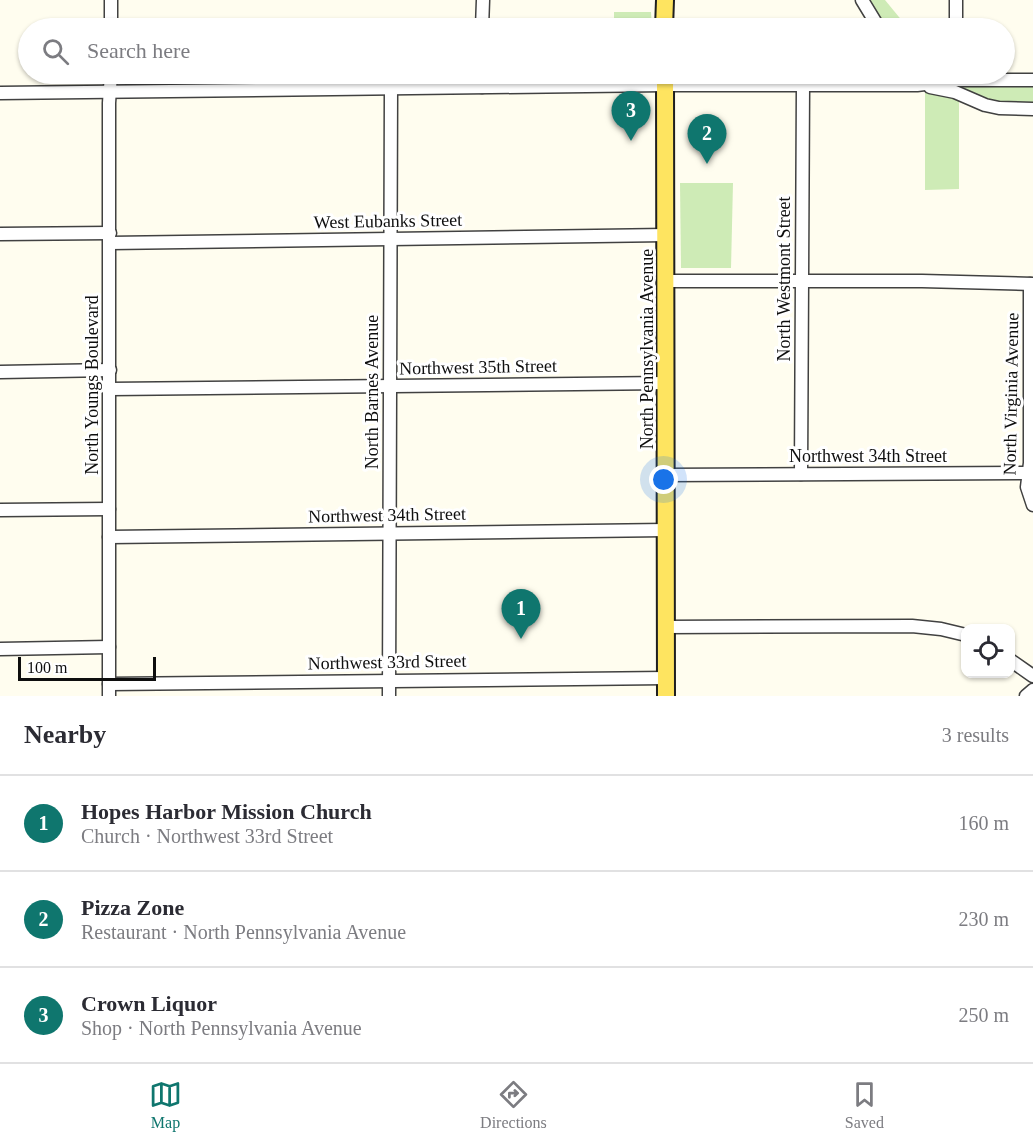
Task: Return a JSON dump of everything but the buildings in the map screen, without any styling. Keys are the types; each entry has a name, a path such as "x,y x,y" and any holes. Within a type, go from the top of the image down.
{"main road":[{"path":"664,18 665,0"},
{"name":"North Pennsylvania Avenue","path":"665,84 666,696"}],"street":[{"path":"111,0 111,18"},
{"path":"482,18 483,0"},
{"path":"862,0 873,18"},
{"path":"956,0 956,18"},
{"path":"1015,80 1033,80"},
{"name":"North Youngs Boulevard","path":"109,690 110,84"},
{"path":"0,93 482,87 551,84"},
{"path":"780,84 819,84"},
{"path":"914,84 930,84"},
{"path":"958,84 985,105 999,108 1033,109"},
{"name":"North Westmont Street","path":"801,474 803,85"},
{"name":"North Barnes Avenue","path":"389,696 391,88"},
{"name":"West Eubanks Street","path":"0,234 110,238 391,240 666,236"},
{"path":"666,280 1032,284"},
{"name":"North Virginia Avenue","path":"1032,284 1031,473 1027,487 1033,505"},
{"path":"0,372 110,370"},
{"name":"Northwest 35th Street","path":"110,389 666,383"},
{"name":"Northwest 34th Street","path":"666,475 1031,473"},
{"path":"0,510 109,509"},
{"name":"Northwest 34th Street","path":"109,537 666,530"},
{"path":"666,627 912,626 961,634"},
{"path":"0,649 109,647"},
{"path":"1015,663 1033,676"},
{"name":"Northwest 33rd Street","path":"109,690 389,680 666,678"},
{"path":"1026,696 1033,690"}],"green space":[{"path":"867,0 885,0 900,18 878,18"},
{"path":"614,12 651,12 651,18 614,18"},
{"path":"1033,84 1033,105 990,101 962,89 962,86"},
{"path":"937,92 959,100 959,189 925,190 925,93"},
{"path":"680,183 733,183 731,268 681,268"}],"place":[{"name":"Crown Liquor","path":"631,141"},
{"name":"Pizza Zone","path":"707,164"},
{"name":"Hopes Harbor Mission Church","path":"521,639"}]}
